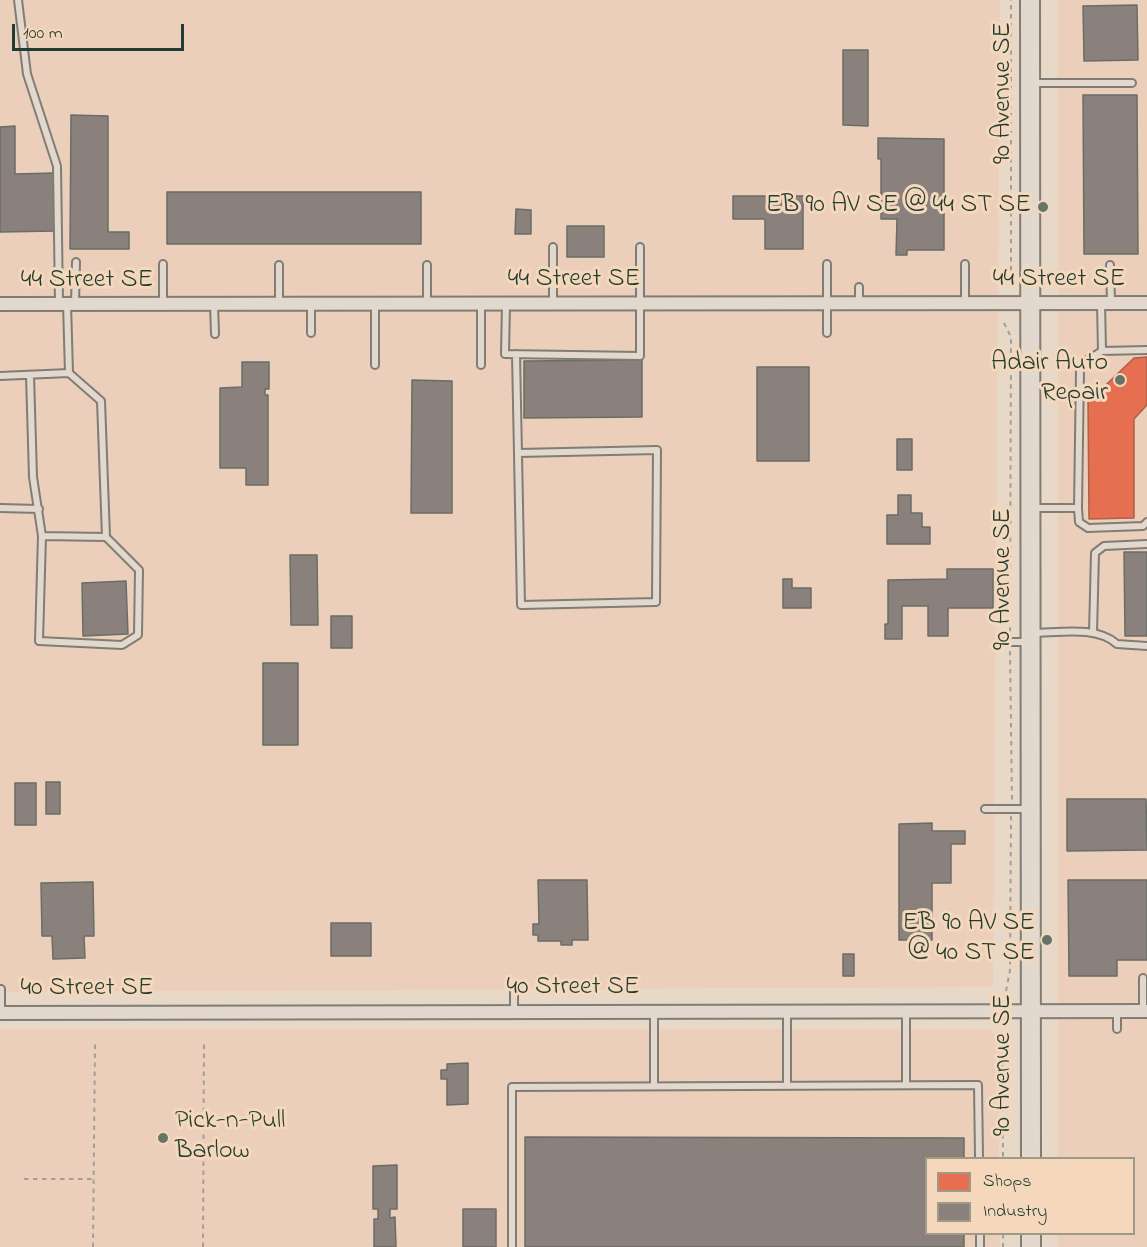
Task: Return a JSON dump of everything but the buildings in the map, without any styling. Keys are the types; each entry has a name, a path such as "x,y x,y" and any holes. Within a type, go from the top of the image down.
{"street":[{"name":"90 Avenue SE","path":"1030,0 1031,1157"},
{"name":"44 Street SE","path":"0,304 1147,303"},
{"name":"40 Street SE","path":"1,1013 1145,1011"}],"lane":[{"path":"18,0 27,74 57,166 67,304 69,373"},
{"path":"1030,83 1132,83"},
{"path":"553,247 553,303"},
{"path":"506,303 505,354 640,356 640,247"},
{"path":"67,304 76,262"},
{"path":"163,264 163,304"},
{"path":"279,264 279,304"},
{"path":"827,333 828,264"},
{"path":"965,264 965,303"},
{"path":"427,265 427,303"},
{"path":"1102,351 1110,265"},
{"path":"859,303 860,287"},
{"path":"482,303 482,365"},
{"path":"214,304 214,334"},
{"path":"310,304 311,333"},
{"path":"375,304 375,364"},
{"path":"1147,350 1102,351 1086,361 1080,370 1078,508 1079,522 1088,528 1143,526 1147,522"},
{"path":"516,354 521,605 656,602 657,450 518,453"},
{"path":"0,376 69,373 101,400 106,537 139,570 138,635 122,645 39,641 42,536 33,477 30,375"},
{"path":"0,508 39,509"},
{"path":"1031,508 1078,508"},
{"path":"42,536 106,537"},
{"path":"1093,633 1095,553 1104,546 1147,544"},
{"path":"1007,642 1031,637 1093,633 1108,636 1117,644 1147,646"},
{"path":"985,809 1031,809"},
{"path":"1143,978 1145,1011"},
{"path":"514,988 514,1012"},
{"path":"1,1013 2,989"},
{"path":"1117,1011 1117,1029"},
{"path":"654,1012 654,1086"},
{"path":"787,1012 787,1086"},
{"path":"906,1012 906,1085"},
{"path":"512,1247 512,1087 978,1084 979,1157"}],"path":[{"path":"1004,286 1011,275 1011,0"},
{"path":"1004,323 1011,337 1007,642 1012,809 1010,970 1006,991"},
{"path":"1002,1035 1003,1157"},
{"path":"203,1247 204,1041"},
{"path":"93,1247 94,1044"},
{"path":"24,1179 94,1179"}],"shaded area":[{"path":"0,0 1000,0 993,987 0,992"},
{"path":"1058,0 1147,0 1147,1247 1058,1247 1058,1235 1135,1235 1135,1157 1058,1157"},
{"path":"0,1029 989,1029 998,1038 999,1157 925,1157 925,1235 1000,1235 1000,1247 0,1247"}],"place":[{"name":"EB 90 AV SE @ 44 ST SE","path":"1043,207"},
{"name":"Adair Auto Repair","path":"1120,380"},
{"name":"EB 90 AV SE @ 40 ST SE","path":"1047,940"},
{"name":"Pick-n-Pull Barlow","path":"163,1138"}]}
